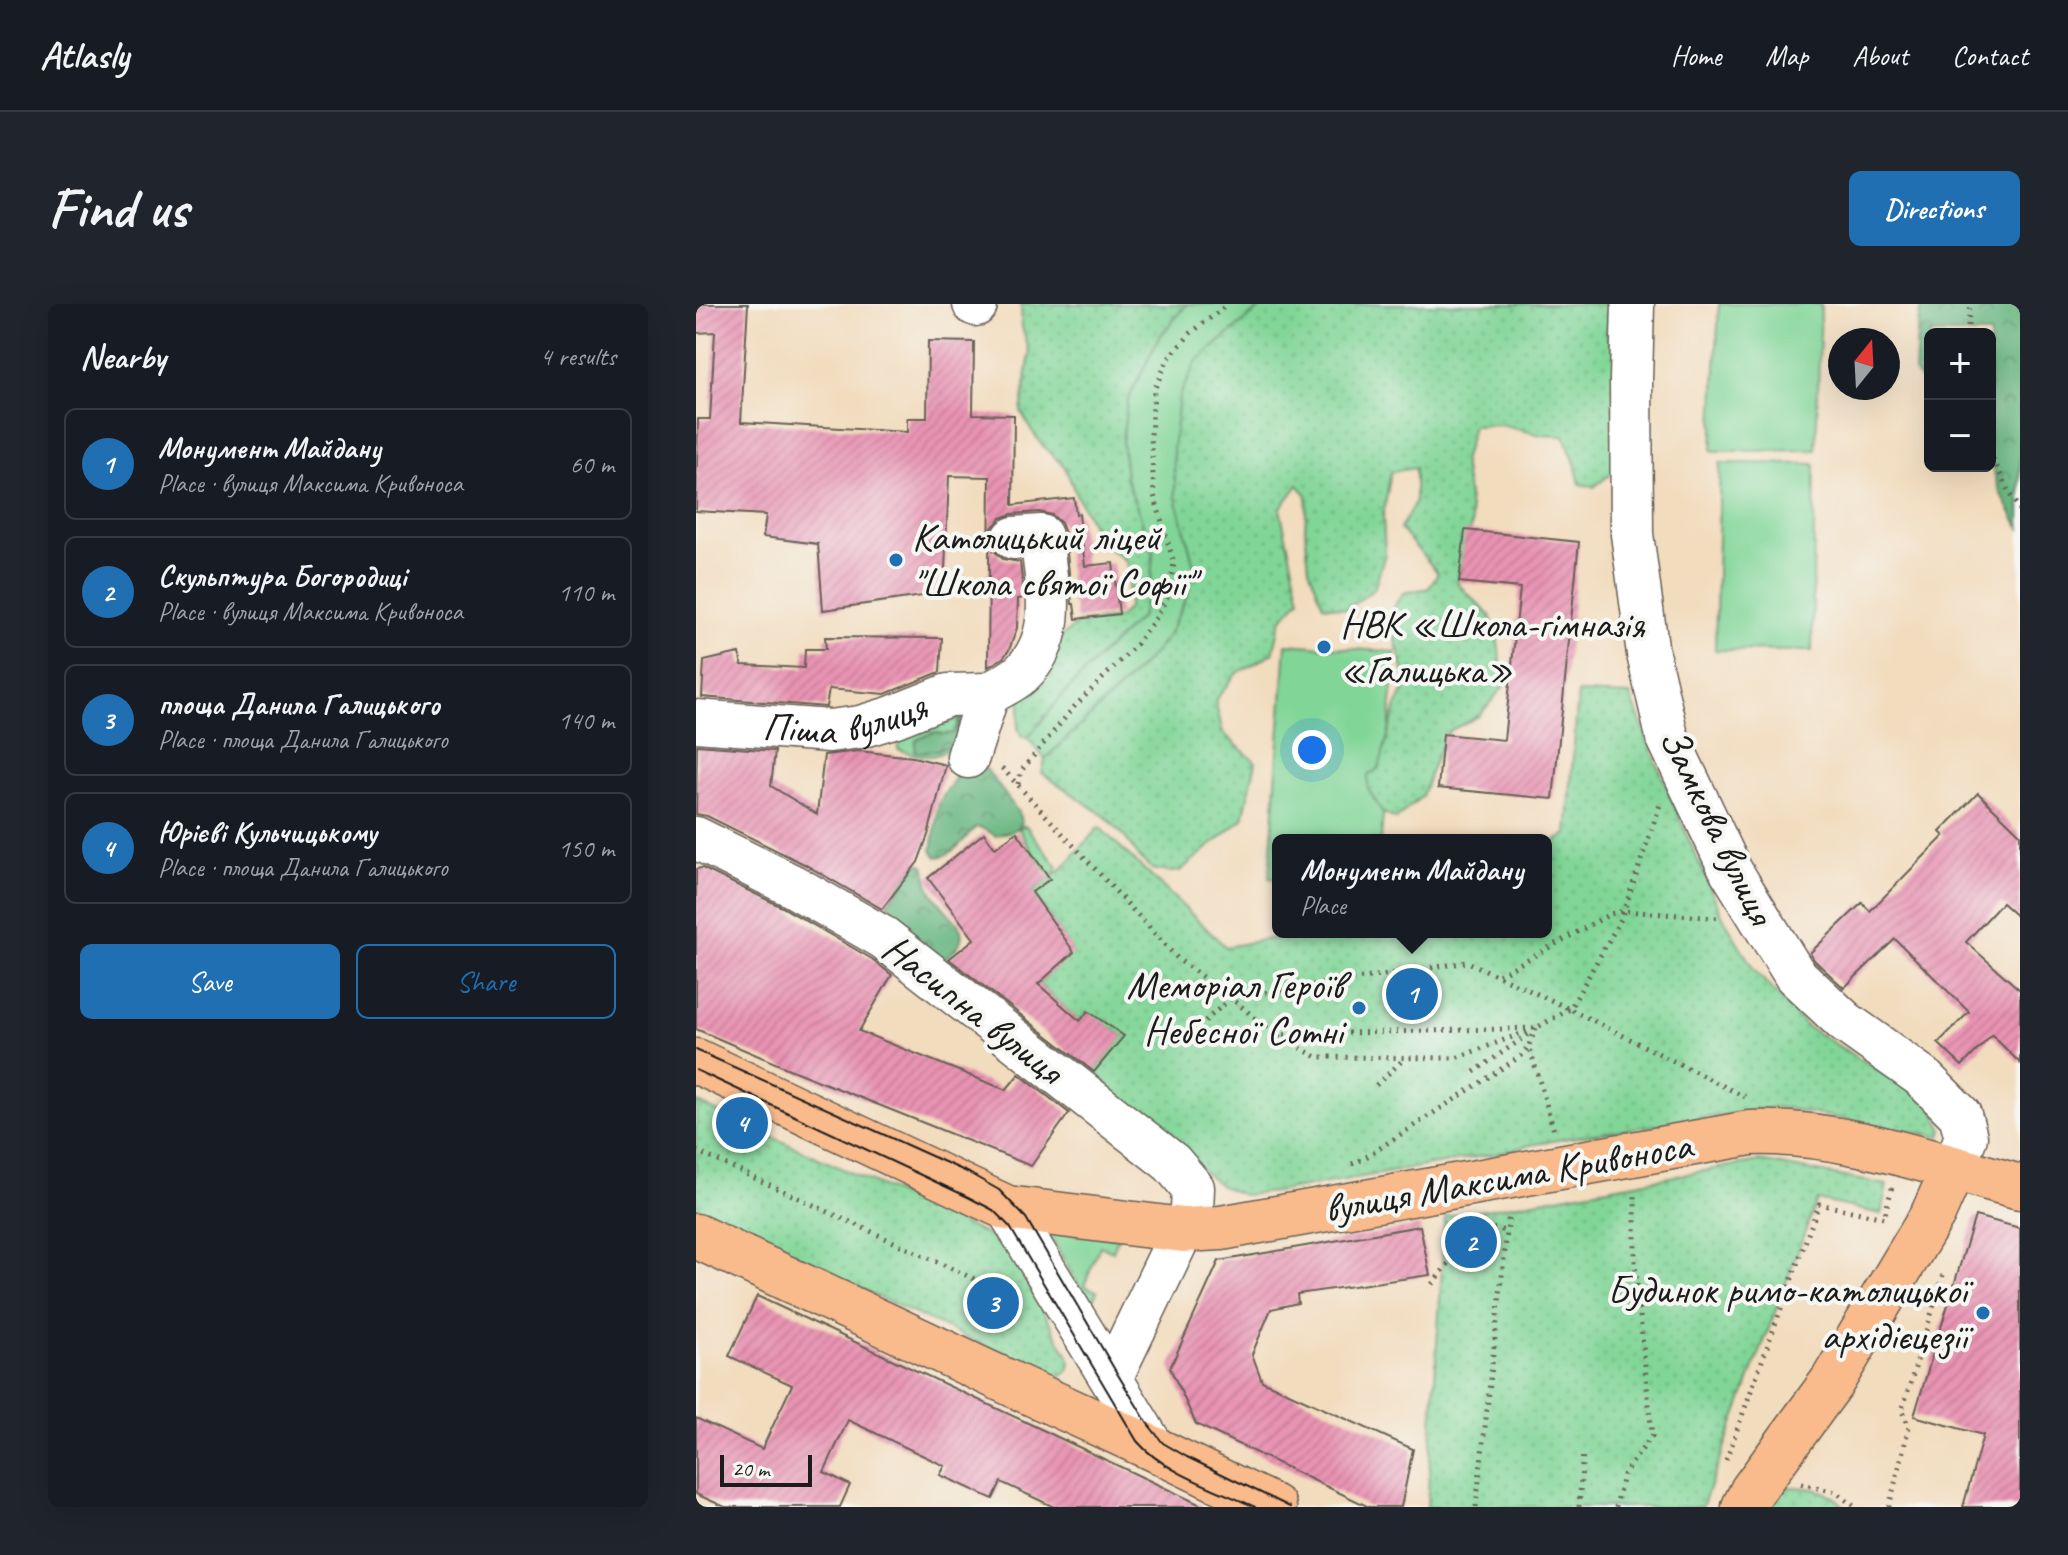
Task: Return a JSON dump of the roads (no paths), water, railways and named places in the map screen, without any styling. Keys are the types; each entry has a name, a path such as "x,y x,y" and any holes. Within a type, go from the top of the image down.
{"main road":[{"name":"вулиця Максима Кривоноса","path":"696,1061 1007,1208 1183,1230 1221,1228 1750,1133 1784,1132 1885,1149 2020,1187"},
{"path":"1744,1507 1752,1491 1832,1382 1933,1214 1953,1169"},
{"path":"696,1236 1274,1507"}],"street":[{"name":"Замкова вулиця","path":"1633,304 1632,534 1648,654 1667,736 1731,871 1795,975 1845,1022 1921,1076 1960,1115 1966,1137 1953,1169"},
{"path":"968,757 988,694 1020,675 1037,652 1048,624 1041,536 1014,538"},
{"name":"Піша вулиця","path":"696,721 829,731 860,727 948,695 988,694"},
{"name":"Насипна вулиця","path":"696,838 793,886 884,938 1172,1163 1193,1188 1192,1210 1183,1230"},
{"path":"1007,1208 1154,1449"},
{"path":"1112,1379 1183,1230"}],"tram line":[{"path":"696,1050 969,1173 999,1190 1026,1218 1115,1370 1163,1443 1290,1507"},
{"path":"696,1070 993,1210 1010,1227 1137,1441 1176,1471 1255,1507"}],"place":[{"name":"Католицький ліцей \"Школа святої Софії\"","path":"896,560"},
{"name":"НВК «Школа-гімназія «Галицька»","path":"1324,647"},
{"name":"Монумент Майдану","path":"1412,994"},
{"name":"Меморіал Героїв Небесної Сотні","path":"1359,1008"},
{"name":"Юрієві Кульчицькому","path":"742,1123"},
{"name":"Скульптура Богородиці","path":"1471,1242"},
{"name":"площа Данила Галицького","path":"993,1303"},
{"name":"Будинок римо-католицької архідієцезії","path":"1983,1313"}]}
